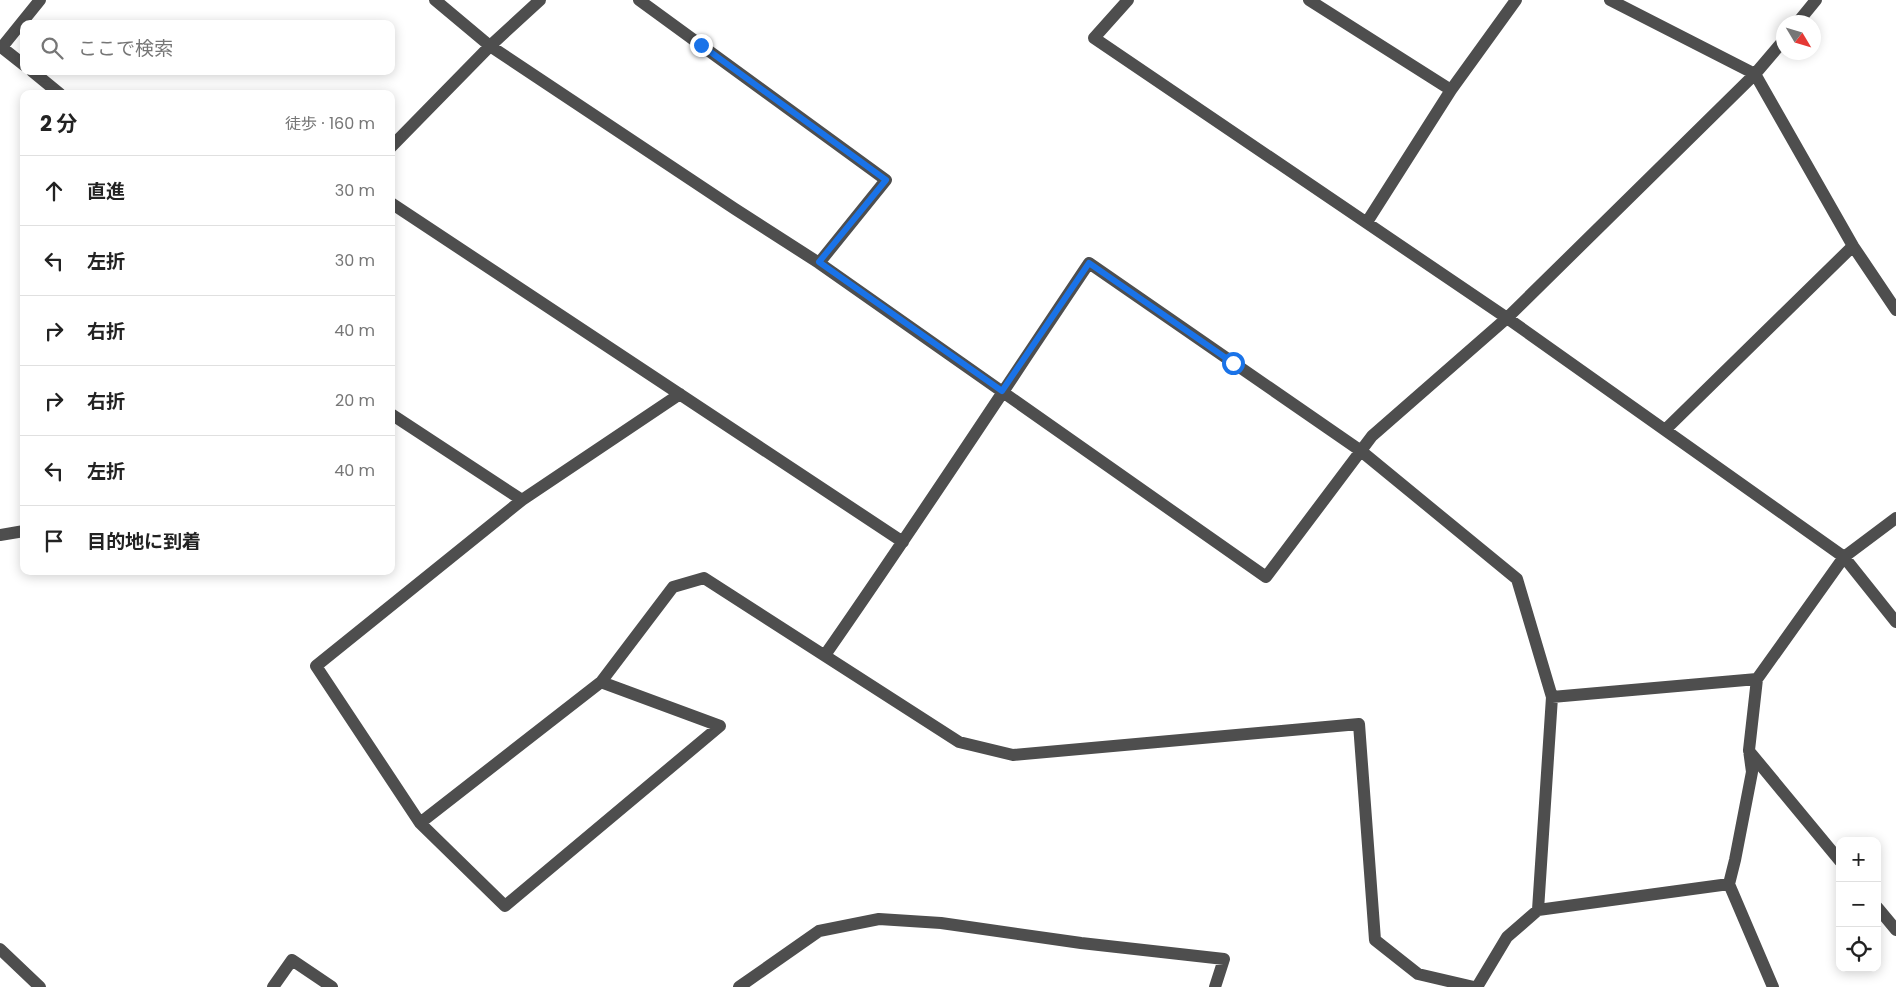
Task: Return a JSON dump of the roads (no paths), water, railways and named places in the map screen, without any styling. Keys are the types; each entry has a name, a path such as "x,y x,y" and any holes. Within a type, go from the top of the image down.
{"street":[{"path":"23,20 40,0"},
{"path":"435,0 490,46 735,209 819,262 1266,577 1372,436 1507,318 1755,74 1776,49"},
{"path":"395,143 490,46 540,0"},
{"path":"639,0 886,180 819,262"},
{"path":"1128,0 1094,38 1507,318 1844,557 1896,622"},
{"path":"1309,0 1451,90"},
{"path":"1367,222 1451,90 1516,0"},
{"path":"1610,0 1755,74 1853,246 1896,310"},
{"path":"1804,15 1816,0"},
{"path":"20,24 1,46 20,62"},
{"path":"37,75 55,90"},
{"path":"395,206 904,542"},
{"path":"1665,430 1853,246"},
{"path":"825,655 904,542 1002,391 1089,263 1360,451 1517,579 1552,697 1538,910"},
{"path":"601,682 720,726 505,906 420,823 316,666 522,500 680,394"},
{"path":"395,417 522,500"},
{"path":"1773,987 1729,884 1752,772 1749,750 1757,679 1844,557 1896,518"},
{"path":"0,535 20,532"},
{"path":"420,823 601,682 673,587 704,578 959,742 1013,755 1359,724 1375,940 1418,974 1475,987 1507,937 1538,910 1729,884"},
{"path":"1552,697 1757,679"},
{"path":"1749,750 1836,856"},
{"path":"1881,912 1896,930"},
{"path":"739,987 820,931 879,919 941,923 1081,943 1224,959 1215,987"},
{"path":"0,949 40,987"},
{"path":"273,987 292,960 332,987"}]}
